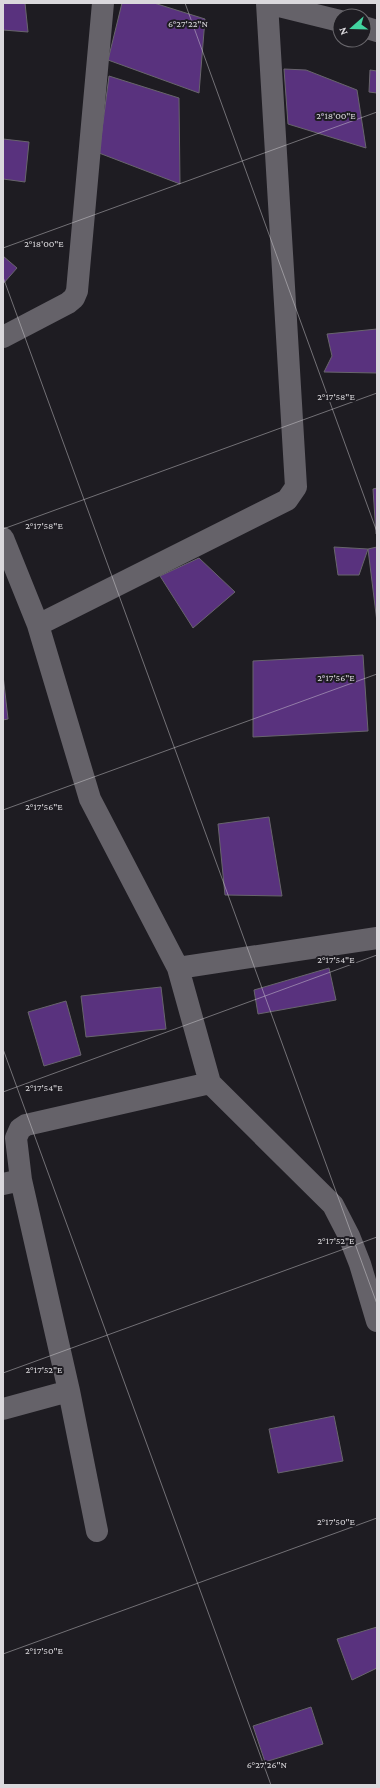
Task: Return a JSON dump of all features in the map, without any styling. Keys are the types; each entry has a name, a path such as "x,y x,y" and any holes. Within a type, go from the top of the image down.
{"street":[{"path":"3,337 68,303 74,298 77,291 103,3"},
{"path":"38,625 287,500 296,487 267,3 332,19"},
{"path":"3,538 38,625 90,799 178,968 210,1083 333,1205 360,1264 377,1321"},
{"path":"178,968 377,938"},
{"path":"97,1531 69,1391 12,1182 16,1138 20,1129 26,1125 210,1083"},
{"path":"3,1409 69,1391"}],"building":[{"path":"3,3 25,3 28,32 3,30"},
{"path":"122,3 154,3 205,19 199,93 108,60"},
{"path":"284,69 306,70 357,90 366,148 288,124"},
{"path":"370,70 377,71 377,93 369,92"},
{"path":"109,76 179,98 180,184 99,153"},
{"path":"3,139 29,142 25,182 3,179"},
{"path":"3,256 17,268 3,284"},
{"path":"377,329 377,373 324,372 332,356 327,334"},
{"path":"377,488 377,534 376,534 373,489"},
{"path":"334,547 368,549 359,575 338,575"},
{"path":"377,547 377,622 368,549"},
{"path":"199,558 235,592 193,628 160,576"},
{"path":"363,655 368,731 253,737 253,661"},
{"path":"3,675 8,719 3,720"},
{"path":"269,817 282,896 225,895 218,824"},
{"path":"329,968 336,1000 258,1014 254,990"},
{"path":"161,987 166,1029 86,1037 81,996"},
{"path":"66,1001 81,1055 44,1066 28,1012"},
{"path":"334,1416 343,1461 278,1473 269,1429"},
{"path":"377,1627 377,1668 352,1680 337,1639"},
{"path":"311,1707 323,1744 265,1762 253,1726"}]}
